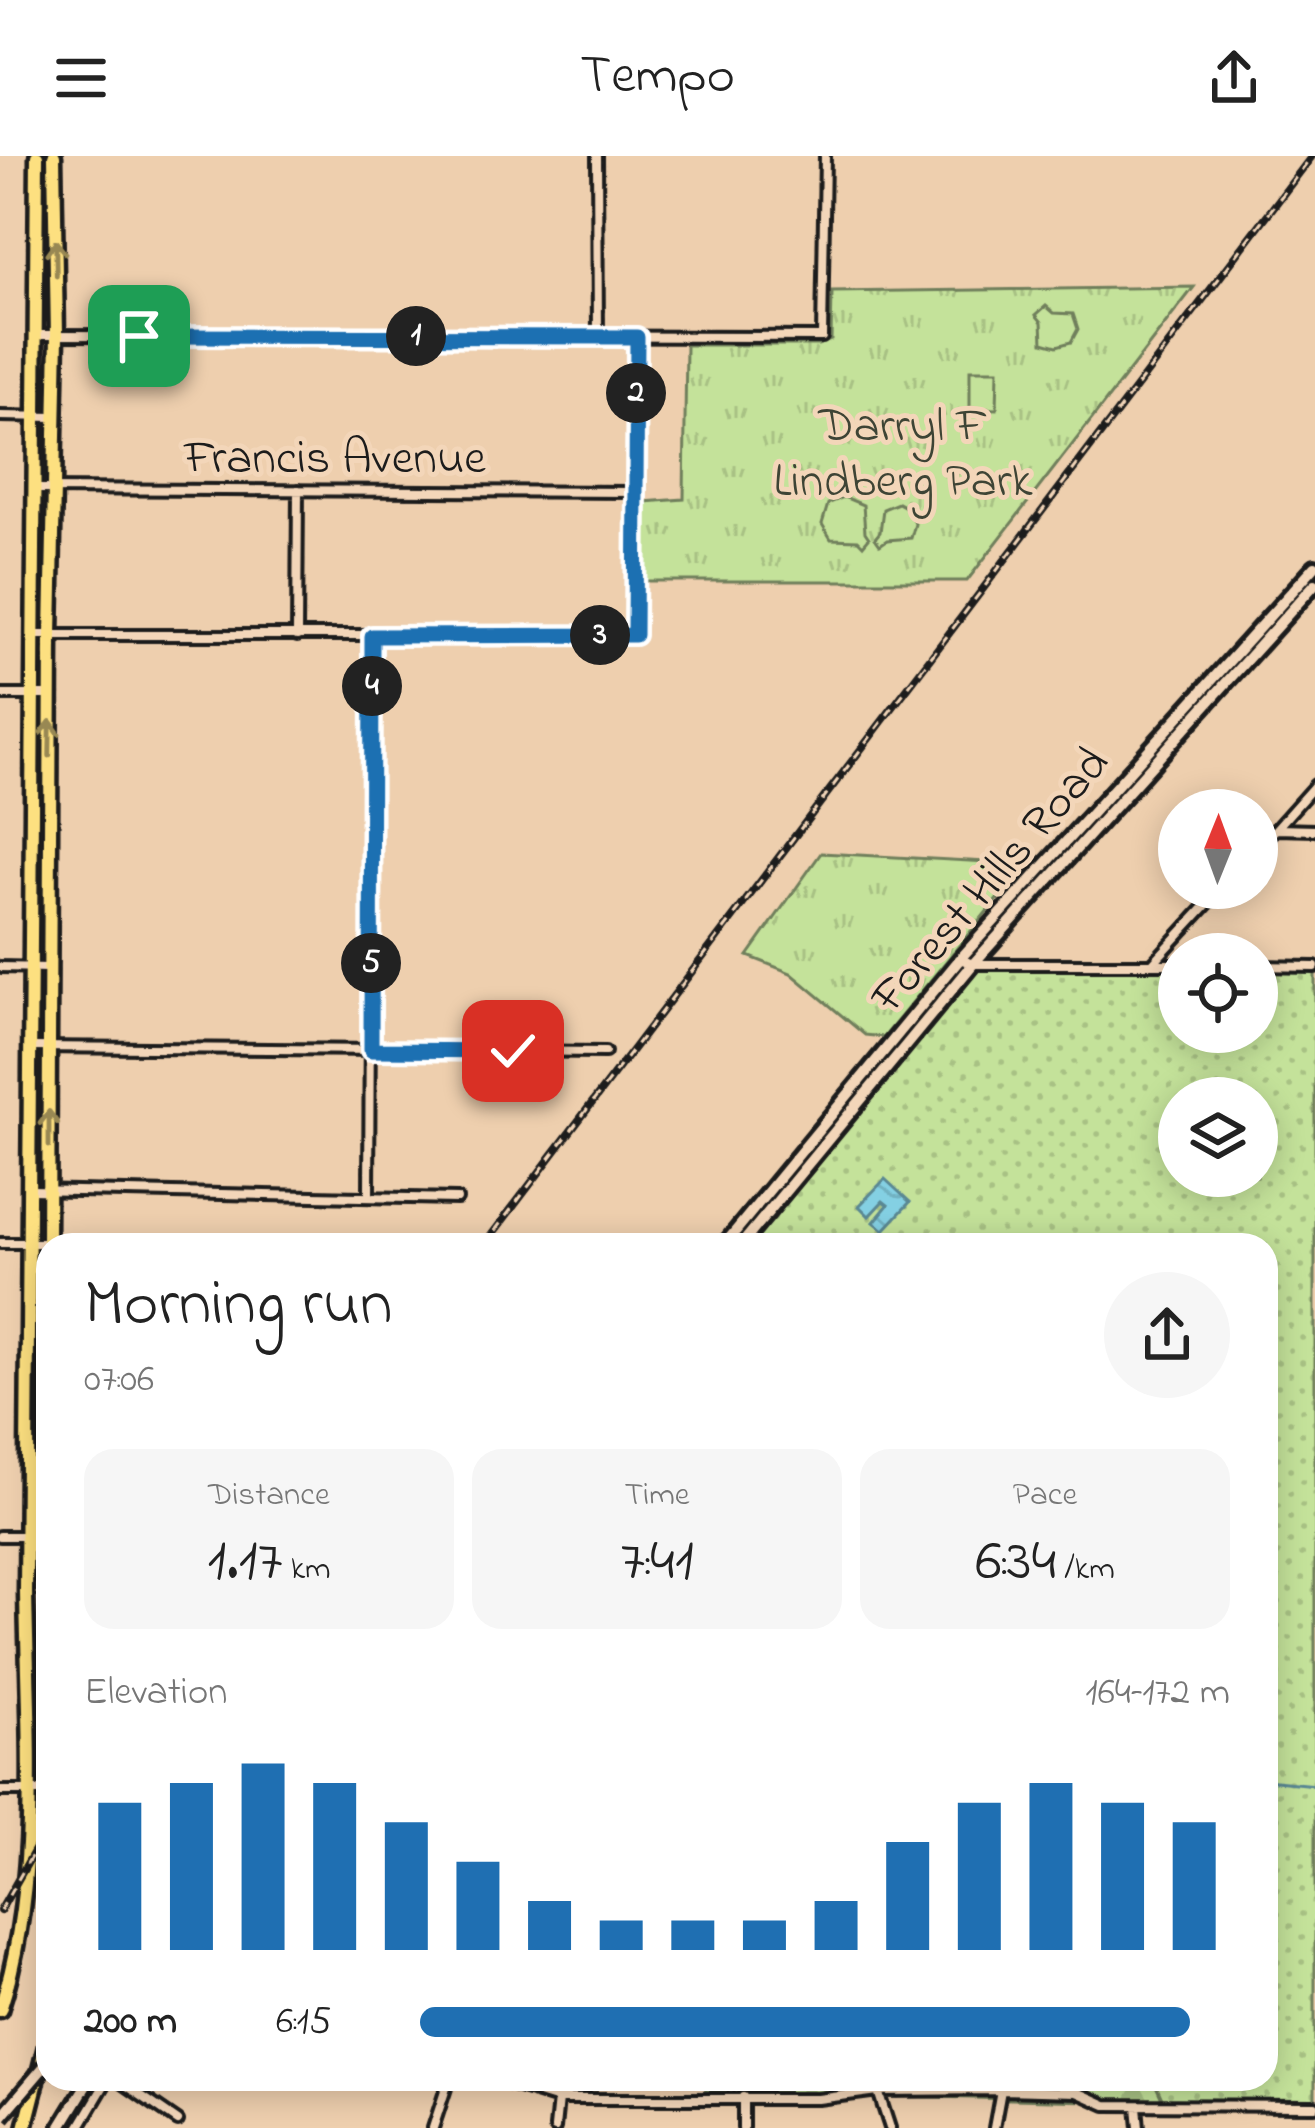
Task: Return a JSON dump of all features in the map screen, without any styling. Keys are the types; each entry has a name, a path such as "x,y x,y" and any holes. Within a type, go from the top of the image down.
{"main road":[{"path":"0,2010 24,1912 29,1791 26,1592 37,156"},
{"path":"48,1233 55,156"},
{"path":"25,2128 36,2083"}],"street":[{"path":"597,156 598,337"},
{"path":"35,335 822,337 825,156"},
{"path":"34,635 635,635 637,337"},
{"path":"0,416 56,417"},
{"name":"Francis Avenue","path":"35,489 634,492"},
{"path":"297,636 298,490"},
{"name":"Forest Hills Road","path":"750,1233 801,1163 967,962 1315,566"},
{"name":"Forest Hills Road","path":"1218,681 1315,584"},
{"path":"369,1194 372,636"},
{"path":"0,695 51,695"},
{"path":"1278,828 1315,785"},
{"path":"1278,829 1315,830"},
{"path":"1152,964 1203,909"},
{"path":"967,962 1158,964"},
{"path":"0,967 49,968"},
{"path":"1278,967 1315,968"},
{"path":"31,1047 605,1052"},
{"name":"Forest Hills Road","path":"735,1233 801,1163"},
{"path":"29,1190 457,1199"},
{"path":"0,1243 36,1243"},
{"path":"28,1328 36,1328"},
{"path":"28,1464 36,1463"},
{"path":"0,1536 27,1536"},
{"path":"26,1592 36,1592"},
{"path":"0,1791 36,1791"},
{"path":"1,2117 36,2076"},
{"path":"60,2128 83,2091"},
{"path":"80,2128 101,2091"},
{"path":"134,2091 178,2121"},
{"path":"433,2128 444,2091"},
{"path":"534,2091 558,2098 706,2093 818,2099 878,2091 890,2128"},
{"path":"994,2128 1001,2091"},
{"path":"1039,2091 1077,2092 1106,2105 1315,2106"},
{"path":"742,2128 743,2097"},
{"path":"555,2128 558,2098"},
{"path":"1137,2105 1139,2128"}],"green space":[{"name":"Darryl F Lindberg Park","path":"1194,287 967,581 644,581 644,502 684,499 686,345 818,345 831,340 832,292"},
{"path":"1046,306 1054,313 1073,314 1078,329 1071,342 1057,346 1043,342 1042,322 1036,315"},
{"path":"970,370 998,370 997,409 970,408"},
{"path":"844,497 863,505 869,538 863,545 858,540 831,539 822,524 828,504"},
{"path":"898,503 911,510 915,524 911,538 880,545 875,538 883,509"},
{"path":"821,853 1026,864 884,1037 865,1035 791,973 748,956"},
{"path":"977,966 1158,968 1158,1053 1278,1053 1278,968 1315,969 1315,2104 706,2091 1278,2091 1278,1233 757,1233"},
{"path":"706,2091 1158,2091 1164,2103"}],"water":[{"path":"885,1179 910,1202 884,1230 874,1222 888,1205 883,1201 869,1216 859,1206"}],"waterway":[{"path":"1278,1781 1315,1785"}],"railway":[{"path":"493,1233 1312,156"},
{"path":"0,1911 36,1848"}],"route":[{"path":"139,336 637,337 635,635 372,636 371,1050 513,1051"}]}
